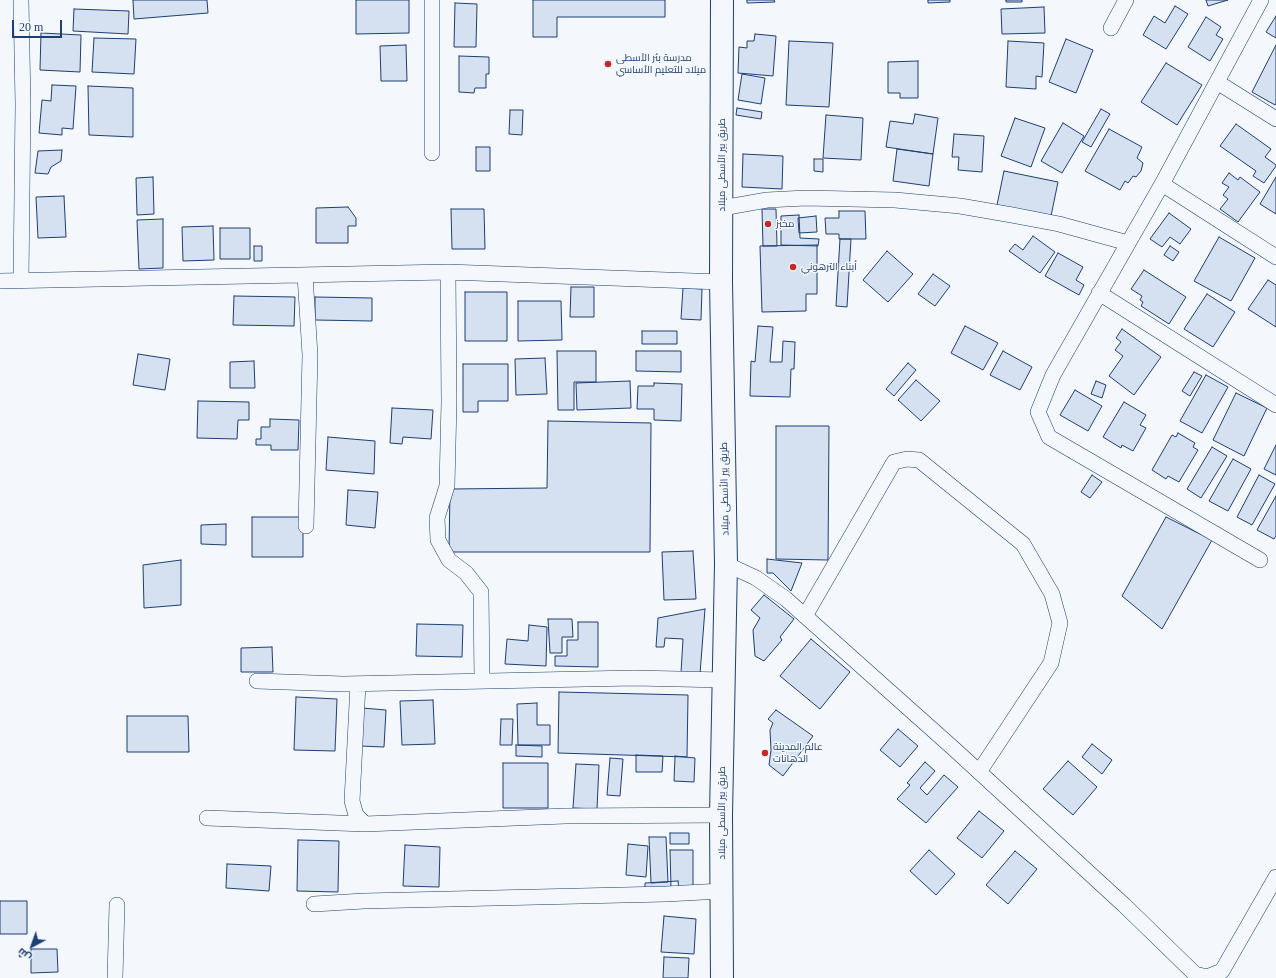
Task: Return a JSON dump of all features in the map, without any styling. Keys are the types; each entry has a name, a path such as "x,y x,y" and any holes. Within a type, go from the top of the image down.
{"main road":[{"name":"طريق بير الأسطى ميلاد","path":"722,0 721,282 726,564 720,815 722,978"}],"street":[{"path":"21,0 23,104 21,281"},
{"path":"432,0 432,153"},
{"path":"1111,28 1126,0"},
{"path":"1260,560 1049,436 1038,412 1053,375 1162,184 1261,0"},
{"path":"1217,82 1276,119"},
{"path":"1162,184 1276,257"},
{"path":"722,208 767,200 806,198 902,200 960,206 1012,214 1059,224 1128,243"},
{"path":"0,281 448,272 721,282"},
{"path":"448,272 447,486 437,518 438,540 449,560 466,573 481,592 482,681"},
{"path":"305,275 310,355 306,526"},
{"path":"1099,294 1276,405"},
{"path":"805,616 894,462 906,459 919,460 1023,544 1052,594 1060,623 1051,663 979,772"},
{"path":"726,564 756,578 786,599 979,772 1124,905 1195,974 1207,977 1222,971 1276,877"},
{"path":"257,681 358,684 634,678 724,680"},
{"path":"358,684 352,801 356,814 365,824"},
{"path":"207,818 365,824 565,816 720,815"},
{"path":"314,904 364,901 652,895 722,891"},
{"path":"115,978 116,905"}],"building":[{"path":"133,0 207,0 208,13 134,19"},
{"path":"356,0 409,0 409,33 356,34"},
{"path":"533,0 665,0 665,17 557,17 557,37 533,37"},
{"path":"747,0 774,0 775,2 747,3"},
{"path":"928,0 950,0 950,2 928,3"},
{"path":"1006,0 1022,0 1022,2 1006,2"},
{"path":"1206,0 1228,0 1208,6"},
{"path":"455,3 477,4 476,47 454,47"},
{"path":"1175,6 1188,14 1166,49 1143,35 1154,16 1165,23"},
{"path":"1044,7 1045,33 1002,34 1001,9"},
{"path":"74,9 129,11 128,34 73,31"},
{"path":"1276,16 1276,38 1266,32"},
{"path":"1206,17 1221,27 1216,35 1223,39 1210,61 1188,47"},
{"path":"41,33 81,35 80,72 40,70"},
{"path":"755,34 776,36 773,76 738,73 739,47 747,48 747,41 754,41"},
{"path":"94,38 136,39 134,74 92,72"},
{"path":"1066,39 1093,50 1076,93 1049,82"},
{"path":"789,41 833,43 829,107 786,105"},
{"path":"1008,41 1044,43 1042,77 1036,76 1036,89 1006,87"},
{"path":"406,45 407,81 381,81 380,46"},
{"path":"1276,45 1276,103 1275,105 1252,92"},
{"path":"459,56 489,57 489,74 486,74 486,88 475,88 474,93 459,92"},
{"path":"918,61 918,98 900,98 900,93 888,93 888,62"},
{"path":"1166,63 1202,85 1177,125 1141,102"},
{"path":"742,74 765,78 761,104 738,100"},
{"path":"52,85 76,86 73,129 62,128 62,135 39,133 42,100 51,101"},
{"path":"88,86 133,88 133,137 89,135"},
{"path":"737,108 762,112 761,119 736,115"},
{"path":"1101,109 1110,114 1091,147 1082,142"},
{"path":"510,110 523,110 522,135 509,134"},
{"path":"915,114 938,118 933,154 886,147 890,121 913,124"},
{"path":"826,115 863,118 861,160 823,158"},
{"path":"1015,118 1045,128 1031,167 1001,156"},
{"path":"1063,123 1084,136 1062,173 1041,161"},
{"path":"1236,124 1271,149 1265,157 1276,166 1264,183 1253,176 1256,171 1220,146"},
{"path":"1109,129 1142,147 1137,158 1143,163 1141,171 1136,177 1133,176 1128,183 1125,181 1120,190 1085,171"},
{"path":"954,134 984,136 982,172 958,170 959,157 952,157"},
{"path":"476,147 490,147 490,171 476,171"},
{"path":"897,149 933,154 929,186 893,181"},
{"path":"62,150 61,161 51,167 48,174 35,173 38,151"},
{"path":"743,154 783,156 782,189 742,187"},
{"path":"814,159 823,159 823,172 814,171"},
{"path":"1004,171 1058,182 1051,216 997,205"},
{"path":"1229,173 1238,180 1240,177 1260,192 1238,222 1220,209 1228,199 1223,195 1229,187 1222,183"},
{"path":"153,177 154,214 137,215 136,178"},
{"path":"1276,177 1276,214 1260,204"},
{"path":"64,196 66,237 38,238 36,197"},
{"path":"348,207 356,218 356,226 348,226 348,243 316,243 316,208"},
{"path":"451,209 484,209 485,249 452,249"},
{"path":"762,209 776,209 777,246 763,246"},
{"path":"839,211 865,211 866,239 839,239 839,234 826,234 825,218 839,218"},
{"path":"1169,213 1191,229 1180,244 1170,237 1162,247 1150,239"},
{"path":"799,215 800,238 819,239 818,246 781,245 781,216"},
{"path":"816,216 817,232 799,233 798,218"},
{"path":"163,219 163,268 139,269 137,220"},
{"path":"213,226 214,260 183,261 182,227"},
{"path":"220,228 250,228 250,259 220,259"},
{"path":"1033,236 1055,252 1040,273 1009,251 1015,244 1023,250"},
{"path":"1219,237 1255,258 1231,301 1194,281"},
{"path":"840,239 851,239 847,307 836,306"},
{"path":"817,245 817,294 806,294 806,311 762,312 760,246"},
{"path":"254,246 262,246 262,261 254,261"},
{"path":"1170,246 1179,252 1173,261 1164,255"},
{"path":"887,251 913,274 888,302 863,280"},
{"path":"1058,253 1083,267 1076,280 1084,285 1079,295 1045,276"},
{"path":"1144,270 1186,297 1169,324 1141,306 1143,302 1140,300 1142,296 1131,289"},
{"path":"933,274 950,286 935,306 918,294"},
{"path":"1268,280 1276,285 1276,327 1248,309"},
{"path":"571,287 594,287 594,317 570,317"},
{"path":"683,288 702,289 701,320 681,319"},
{"path":"465,292 507,292 507,341 465,341"},
{"path":"1207,294 1235,312 1213,347 1184,329"},
{"path":"234,296 295,297 294,326 233,325"},
{"path":"315,297 372,298 372,321 315,320"},
{"path":"518,301 561,301 562,340 518,341"},
{"path":"758,326 773,327 770,362 782,362 783,341 795,342 794,369 791,369 790,397 750,396 751,361 755,362"},
{"path":"965,326 998,343 983,370 951,353"},
{"path":"1122,329 1161,357 1134,395 1109,376 1123,356 1115,350 1121,342 1116,338"},
{"path":"642,331 677,331 677,344 642,344"},
{"path":"557,351 596,351 596,382 574,382 574,410 558,410"},
{"path":"636,351 681,351 681,372 636,371"},
{"path":"1003,351 1032,367 1020,390 990,375"},
{"path":"138,354 170,359 165,390 133,385"},
{"path":"545,358 547,394 516,395 515,359"},
{"path":"254,361 255,388 230,388 230,362"},
{"path":"908,363 916,370 894,396 886,389"},
{"path":"463,364 508,364 508,401 478,401 478,412 463,412"},
{"path":"1194,372 1202,376 1190,396 1182,391"},
{"path":"1206,375 1228,387 1202,433 1180,421"},
{"path":"916,380 940,401 921,421 898,400"},
{"path":"630,381 631,408 577,410 576,383"},
{"path":"1096,381 1106,385 1102,398 1091,394"},
{"path":"654,383 682,384 681,421 654,420 654,409 637,409 638,386 654,386"},
{"path":"1075,390 1102,406 1088,431 1060,415"},
{"path":"1236,393 1267,408 1244,456 1213,440"},
{"path":"198,401 249,402 249,420 238,420 237,439 197,438"},
{"path":"1124,402 1146,415 1140,425 1146,428 1133,451 1122,445 1121,448 1103,437"},
{"path":"392,408 433,410 431,439 403,437 402,444 390,443"},
{"path":"270,419 299,420 298,450 271,450 271,445 256,445 256,439 261,439 261,427 270,427"},
{"path":"548,421 651,423 650,552 449,552 450,489 547,488"},
{"path":"776,426 829,426 828,560 776,559"},
{"path":"1178,433 1195,443 1193,447 1198,450 1179,482 1168,476 1166,479 1152,470 1172,435 1176,437"},
{"path":"328,437 375,441 374,474 326,470"},
{"path":"1276,445 1276,475 1264,469"},
{"path":"1212,447 1227,456 1201,498 1187,489"},
{"path":"1233,459 1251,469 1228,511 1209,501"},
{"path":"1092,475 1102,482 1090,498 1081,492"},
{"path":"1259,475 1275,484 1252,525 1237,517"},
{"path":"348,490 378,492 375,528 346,525"},
{"path":"1276,496 1276,536 1274,539 1257,530"},
{"path":"252,517 303,517 303,557 252,557"},
{"path":"1166,517 1212,540 1162,629 1122,596"},
{"path":"226,524 226,545 201,544 201,525"},
{"path":"693,551 696,599 664,600 662,552"},
{"path":"767,559 802,563 791,591 773,573 767,573"},
{"path":"181,560 181,605 144,608 143,565"},
{"path":"764,595 794,619 780,637 782,640 764,661 755,656 753,630 760,618 751,610"},
{"path":"705,609 700,674 681,673 683,639 665,638 664,647 656,647 658,618"},
{"path":"548,619 572,619 573,637 562,637 562,653 550,653"},
{"path":"578,622 598,622 598,667 555,666 555,656 567,656 567,640 578,640"},
{"path":"417,624 463,625 462,657 416,656"},
{"path":"529,625 547,627 546,666 505,664 507,639 528,641"},
{"path":"811,639 850,672 820,709 780,676"},
{"path":"272,647 273,672 241,672 241,648"},
{"path":"559,692 688,695 687,757 558,753"},
{"path":"296,697 337,699 335,751 294,750"},
{"path":"433,700 435,744 402,745 400,701"},
{"path":"537,703 537,725 550,725 550,745 518,745 517,704"},
{"path":"362,708 386,710 384,747 360,746"},
{"path":"776,710 813,736 783,776 769,765 771,750 770,730 773,723 768,719"},
{"path":"127,716 188,716 189,752 127,752"},
{"path":"501,719 513,719 512,745 500,745"},
{"path":"898,729 918,746 900,767 880,750"},
{"path":"1092,744 1112,760 1102,774 1082,757"},
{"path":"516,745 542,746 542,757 516,756"},
{"path":"636,755 663,756 662,772 636,772"},
{"path":"675,756 695,758 694,782 674,781"},
{"path":"610,758 623,759 620,796 607,795"},
{"path":"1068,761 1097,787 1073,815 1043,789"},
{"path":"925,762 935,771 920,788 927,795 944,775 958,787 926,823 897,799 910,785 907,783"},
{"path":"503,763 548,763 548,808 503,808"},
{"path":"576,764 599,765 597,809 573,808"},
{"path":"979,811 1004,831 982,858 957,838"},
{"path":"670,833 689,833 689,844 670,844"},
{"path":"649,837 666,837 668,882 651,883"},
{"path":"298,840 339,841 338,892 297,891"},
{"path":"628,844 648,846 646,877 626,875"},
{"path":"405,845 440,847 439,887 403,886"},
{"path":"670,850 693,850 693,887 671,887"},
{"path":"929,850 955,874 936,895 910,871"},
{"path":"1015,851 1037,869 1008,904 986,885"},
{"path":"227,864 271,866 269,891 226,888"},
{"path":"678,881 679,891 645,893 645,883"},
{"path":"0,901 27,901 27,934 0,934"},
{"path":"664,916 696,919 694,954 661,952"},
{"path":"31,949 57,949 58,972 31,973"},
{"path":"664,957 689,958 688,978 663,978"}],"place":[{"name":"مدرسة بئر الأسطى ميلاد للتعليم الأساسي","path":"608,64"},
{"name":"مخبز","path":"768,224"},
{"name":"أبناء الترهوني","path":"793,267"},
{"name":"عالم المدينة الدهانات","path":"765,753"}]}
